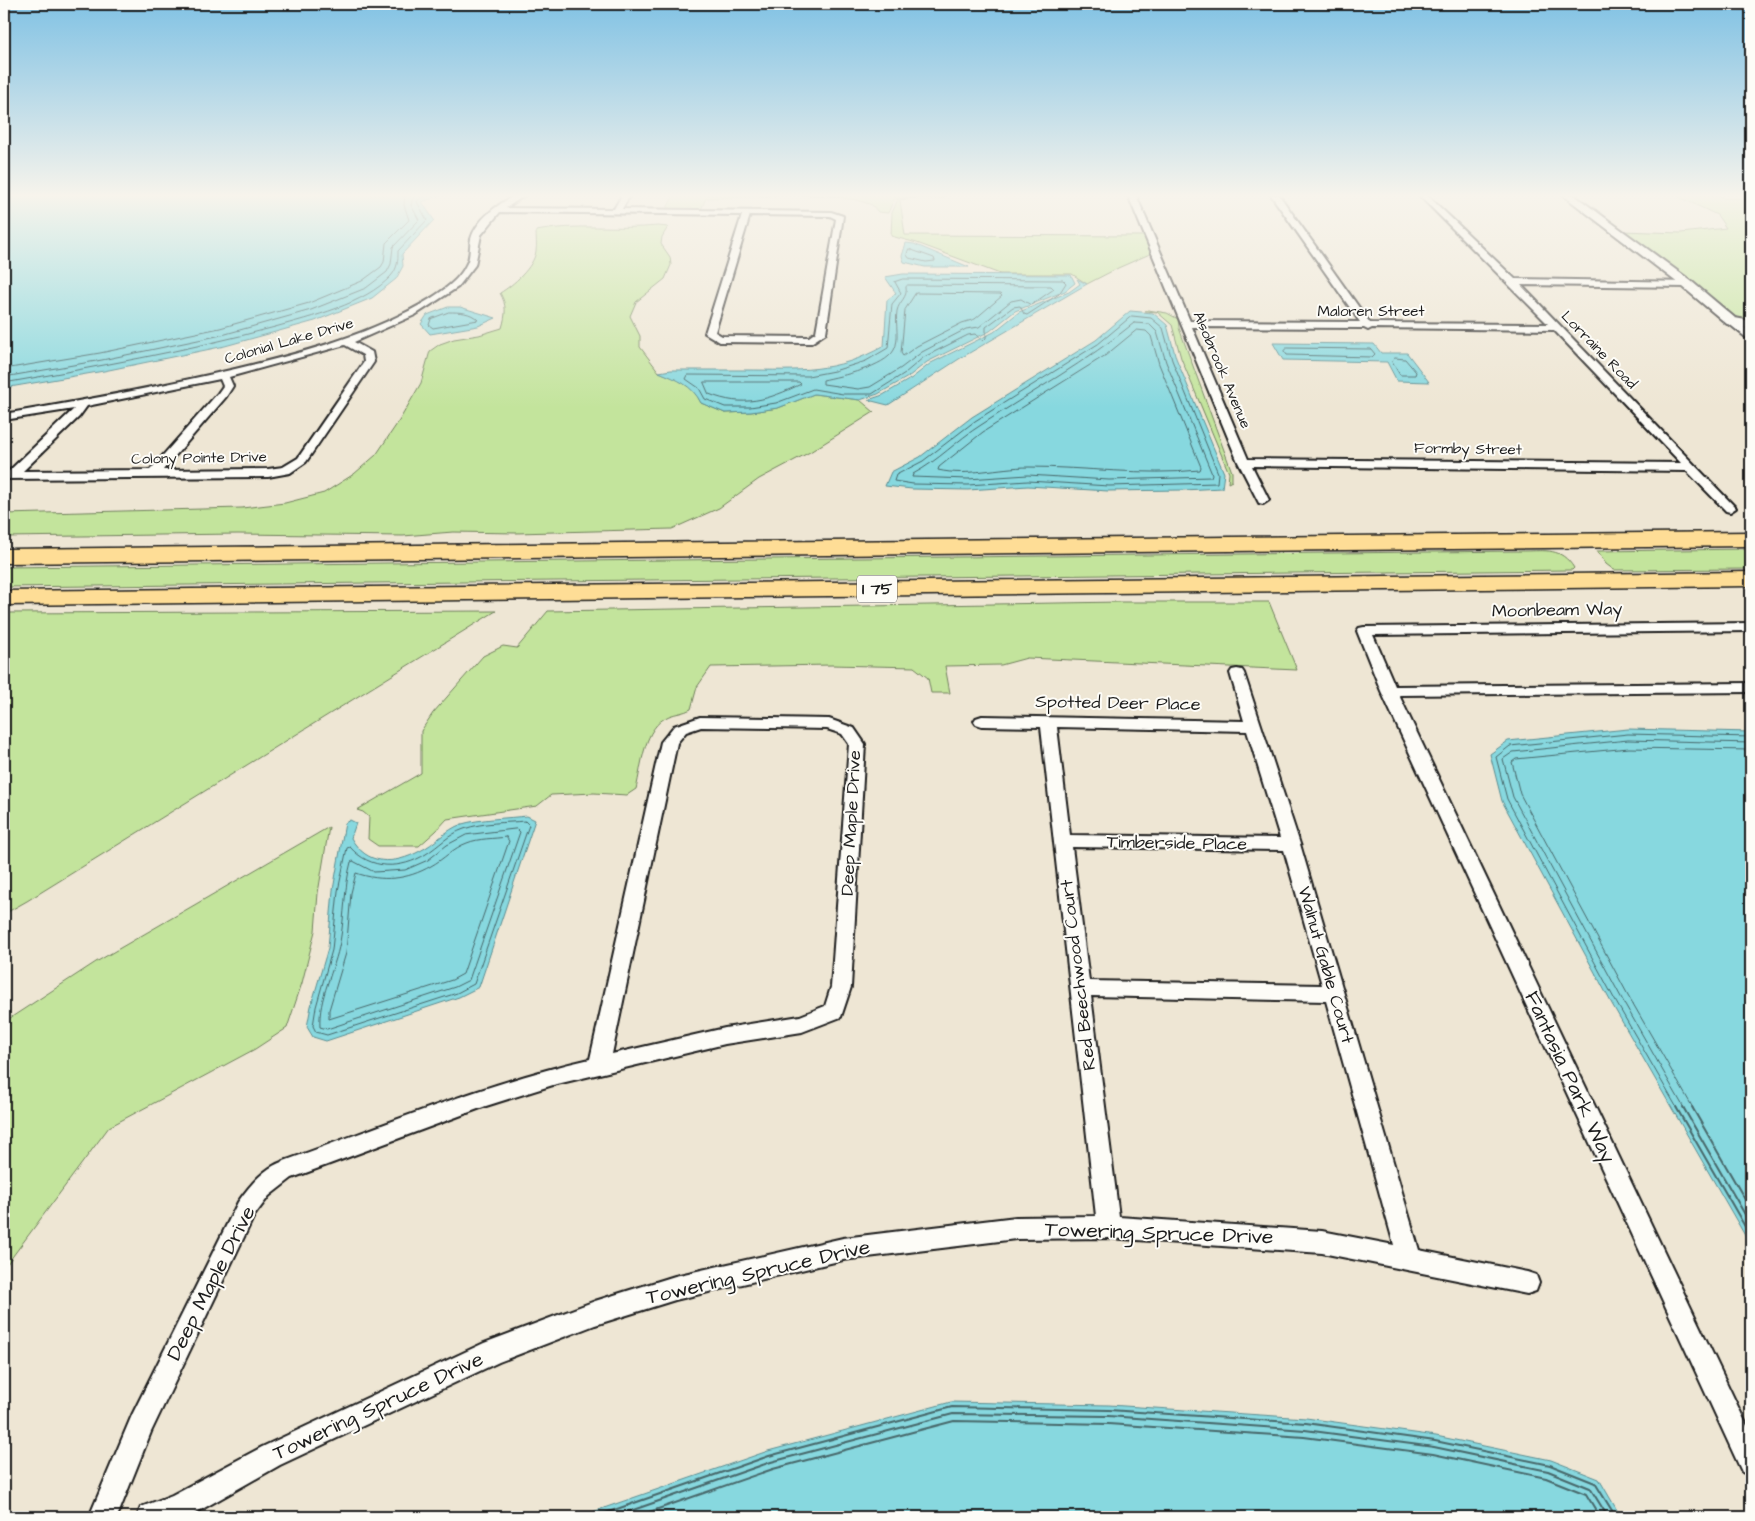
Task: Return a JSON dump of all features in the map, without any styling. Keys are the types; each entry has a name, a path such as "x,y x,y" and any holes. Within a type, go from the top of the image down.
{"highway":[{"path":"4,556 1751,539"},
{"name":"I 75","path":"4,598 1751,579"}],"street":[{"name":"Colonial Lake Drive","path":"4,417 82,405 223,375 346,342 416,312 451,289 464,276 470,266"},
{"path":"731,266 710,333 720,339 810,340 821,333 832,266"},
{"name":"Alsobrook Avenue","path":"1162,266 1244,462 1263,500"},
{"path":"1325,266 1368,327"},
{"name":"Lorraine Road","path":"1496,266 1730,508"},
{"path":"1662,266 1751,336"},
{"path":"1513,282 1686,284"},
{"path":"1731,321 1751,325"},
{"name":"Maloren Street","path":"1187,324 1368,327 1556,327"},
{"name":"Colony Pointe Drive","path":"8,476 268,473 286,470 302,460 369,362 368,354 346,342"},
{"path":"153,474 222,395 228,386 223,375"},
{"path":"8,476 75,415 82,405"},
{"name":"Formby Street","path":"1244,462 1691,467"},
{"name":"Moonbeam Way","path":"1364,631 1751,627"},
{"name":"Fantasia Park Way","path":"1364,631 1389,692 1751,1463"},
{"name":"Walnut Gable Court","path":"1237,673 1291,844 1410,1259"},
{"path":"1389,692 1751,687"},
{"name":"Spotted Deer Place","path":"982,721 1253,726"},
{"name":"Deep Maple Drive","path":"103,1517 141,1424 246,1208 261,1189 284,1171 483,1098 553,1076 726,1036 802,1024 834,1011 841,987 857,744 848,731 829,724 700,722 680,729 669,742 599,1064"},
{"name":"Red Beechwood Court","path":"1048,722 1109,1227"},
{"name":"Timberside Place","path":"1062,841 1291,844"},
{"path":"1080,988 1334,993"},
{"name":"Towering Spruce Drive","path":"151,1517 180,1506 271,1456 493,1352 595,1313 675,1288 843,1249 1016,1228 1109,1227 1322,1242 1527,1282"}],"green space":[{"path":"529,266 671,266 665,279 636,302 630,316 640,336 640,347 659,372 677,379 695,391 701,403 725,413 778,408 814,394 860,400 874,412 810,452 759,479 719,508 672,529 516,533 453,532 403,536 238,534 4,537 4,514 242,508 285,503 324,493 354,474 376,455 421,383 430,351 440,344 454,339 479,335 502,328 505,310 500,293 517,280"},
{"path":"979,266 1123,266 1087,284 1072,274 1000,274"},
{"path":"1667,266 1751,266 1751,323 1736,320"},
{"path":"1148,310 1167,313 1178,319 1179,328 1232,472 1232,481 1228,483 1229,473 1181,358 1172,325 1157,312 1145,311"},
{"path":"1751,549 1751,569 1614,570 1606,564 1597,551"},
{"path":"1546,551 1564,556 1574,568 1572,570 4,587 4,567"},
{"path":"1122,602 1269,602 1297,670 1027,658 1001,665 945,666 950,693 931,693 928,678 914,667 832,665 711,667 697,687 691,709 669,716 660,721 654,729 645,748 636,789 627,795 594,793 551,795 537,806 447,819 419,846 378,846 368,839 369,817 357,810 421,773 421,731 433,713 483,656 503,646 517,648 548,611"},
{"path":"496,611 27,901 4,914 4,613"},
{"path":"329,827 318,893 315,931 302,983 287,1028 255,1049 109,1127 4,1268 4,1022 96,962"}],"water":[{"path":"4,266 403,266 396,279 372,298 315,321 225,346 104,371 4,388"},
{"path":"921,266 969,267 925,267"},
{"path":"903,274 1071,275 1075,283 1065,291 1015,311 990,331 927,362 908,377 878,394 860,400 814,394 778,408 725,413 701,403 689,387 659,372 671,370 799,370 849,362 884,346 887,300 896,293 885,277"},
{"path":"1077,279 1087,284 959,359 888,405 868,400 883,395 912,378 931,363 994,332 1019,312 1069,292 1080,284"},
{"path":"448,307 460,307 496,318 478,326 430,334 421,324 427,315"},
{"path":"1130,311 1153,313 1167,325 1176,358 1224,473 1222,488 1108,491 1028,486 968,490 912,489 885,486 891,472 920,457 972,417 1096,340"},
{"path":"1273,343 1374,344 1381,353 1407,353 1429,382 1397,381 1387,362 1283,360"},
{"path":"1628,729 1751,732 1751,1246 1612,1004 1502,801 1490,754 1508,741"},
{"path":"527,816 535,820 479,987 459,997 326,1041 313,1037 307,1027 311,1006 328,948 333,890 345,823 350,820 356,823 351,838 365,854 373,858 391,860 410,856 420,851 462,824"},
{"path":"951,1402 1109,1405 1306,1418 1436,1436 1551,1460 1599,1479 1621,1517 578,1517 768,1451"}]}
